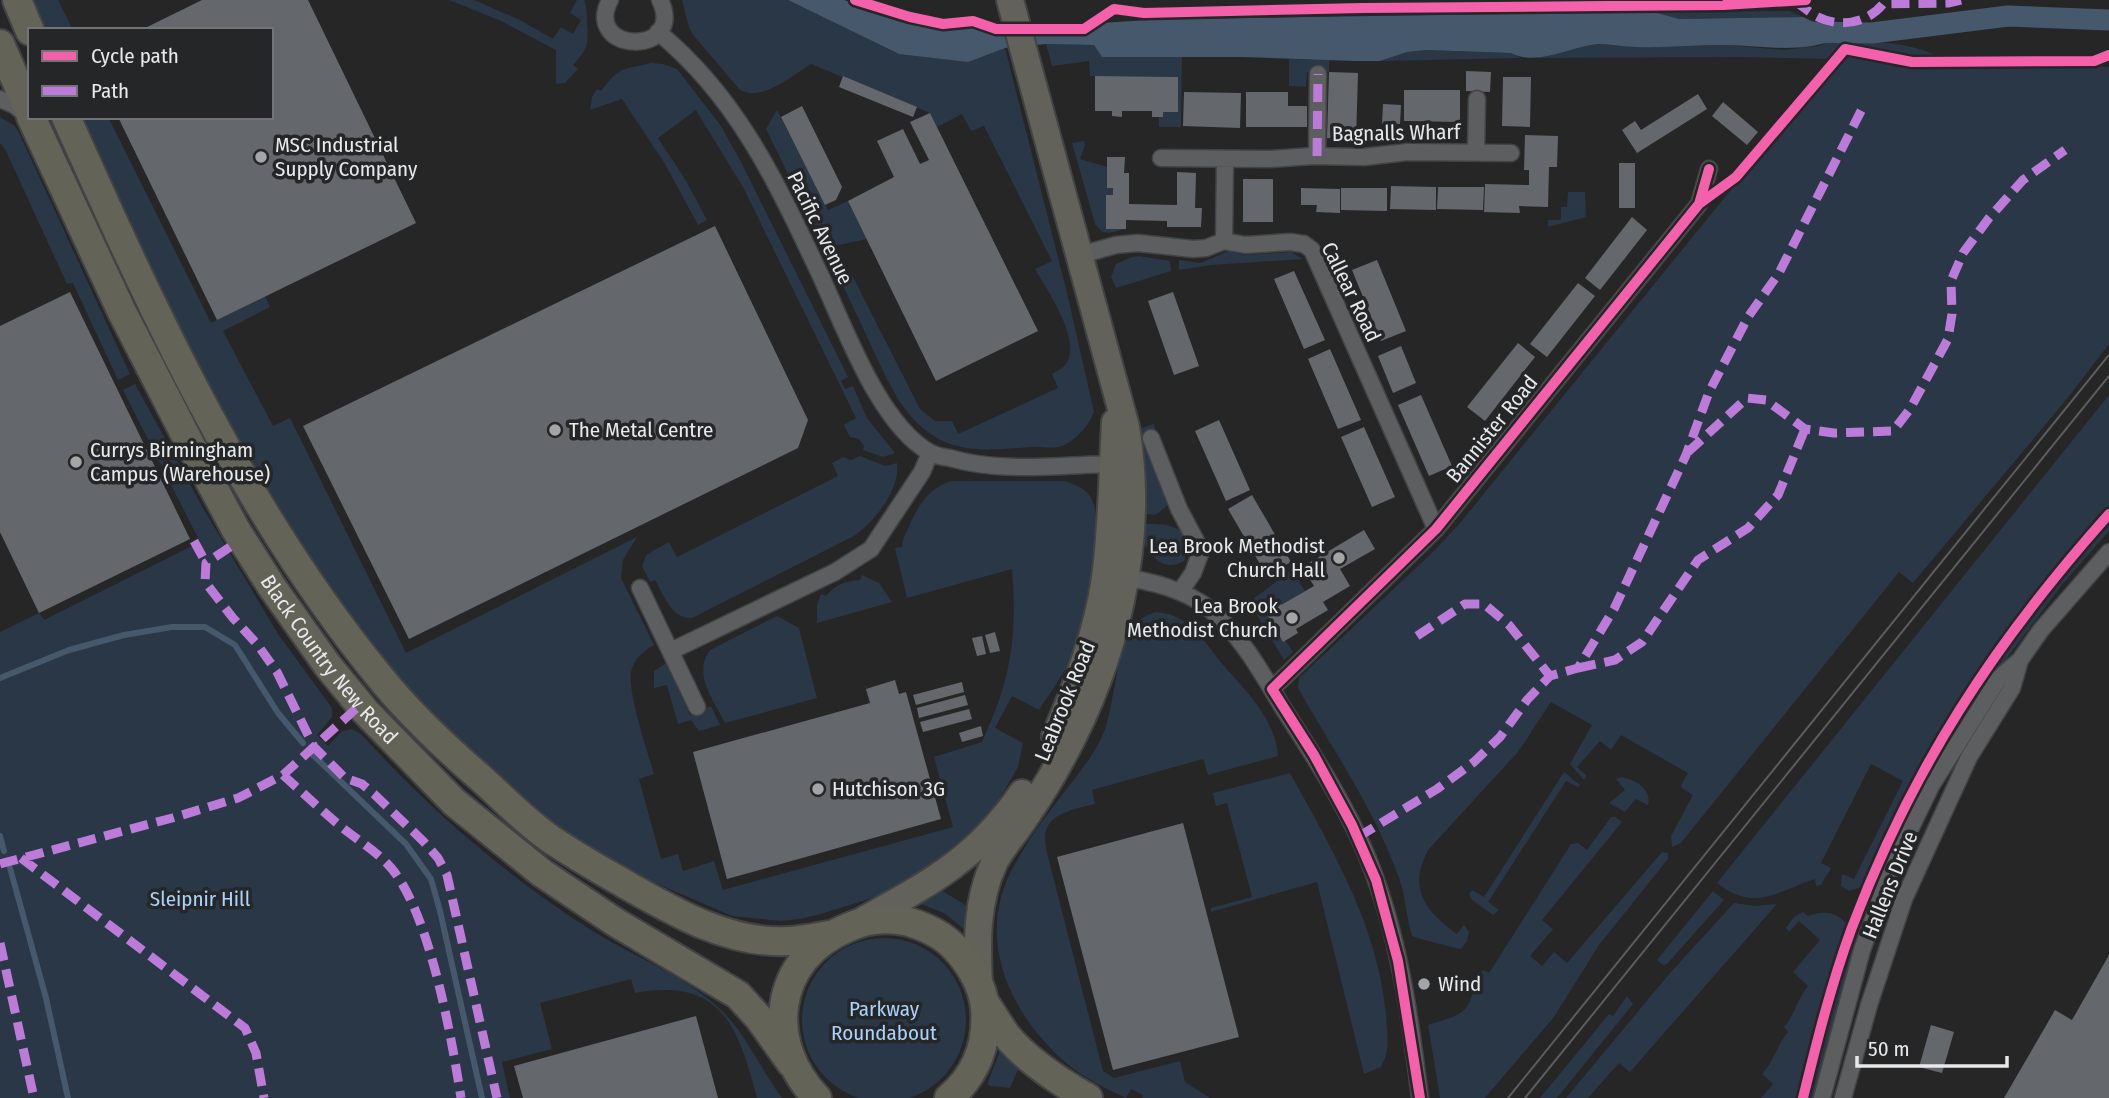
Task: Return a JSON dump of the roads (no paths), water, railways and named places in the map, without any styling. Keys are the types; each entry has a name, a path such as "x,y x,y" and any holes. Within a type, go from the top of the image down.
{"highway":[{"path":"17,0 29,28"},
{"name":"Black Country New Road","path":"0,44 28,110"},
{"name":"Black Country New Road","path":"32,119 122,312 236,530 328,666 365,711 454,802 542,873 615,922 737,995 759,1018 817,1098"},
{"name":"Black Country New Road","path":"67,119 130,260 182,366 257,501 304,575 348,636 380,678 424,725 549,838 677,912 710,928 769,940 789,941 830,934"},
{"path":"792,1063 784,1039 783,1017 789,984 807,955 830,934 859,922 901,920 936,933 950,943 966,959 1007,1036 1071,1088 1088,1098"},
{"path":"949,1098 964,1085 976,1065 984,1040 982,993"}],"main road":[{"name":"Leabrook Road","path":"982,993 976,939 981,902 988,880 995,861 1059,765 1087,708 1105,659 1116,576 1111,517 1122,464 1116,396 1010,2"},
{"name":"Leabrook Road","path":"859,922 940,876 981,844 1008,813 1032,778 1055,736 1116,576"}],"street":[{"path":"610,0 606,21 615,36 623,41 642,43 659,32 664,13 660,0"},
{"name":"Pacific Avenue","path":"659,32 700,71 738,118 806,245 871,383 894,421 930,453 964,463 1017,467 1122,464"},
{"name":"Bagnalls Wharf","path":"1317,156 1318,74"},
{"path":"0,99 14,105 28,116"},
{"name":"Bagnalls Wharf","path":"1476,152 1477,99"},
{"name":"Bagnalls Wharf","path":"1160,158 1270,159 1364,157 1407,152 1511,153"},
{"path":"1224,241 1225,159"},
{"name":"Bannister Road","path":"1272,689 1436,529 1699,204 1709,169"},
{"name":"Callear Road","path":"1080,256 1116,245 1138,243 1193,249 1206,248 1224,241 1245,245 1290,242 1304,244 1312,250 1436,529"},
{"path":"1151,438 1200,554 1193,573 1180,592"},
{"path":"671,651 835,572 871,549 922,472 930,453"},
{"name":"Hallens Drive","path":"1822,1098 1862,950 1898,855 1931,786 1999,678 2020,660 2041,630 2109,552"},
{"path":"1116,576 1154,582 1180,592 1210,610 1242,643 1314,755 1352,825 1376,880 1398,961 1419,1098"},
{"path":"640,587 697,706"},
{"name":"Hallens Drive","path":"1843,1098 1869,1005 1904,899 1969,757 2012,688 2020,660"}],"waterway":[{"path":"1805,32 1872,33 2008,16 2109,20"},
{"path":"0,678 69,650 124,635 172,627 205,627 235,645 278,713 303,743"},
{"path":"312,754 406,844 431,879 482,1098"},
{"path":"0,836 4,851"},
{"path":"10,868 46,998 68,1098"}],"tram line":[{"path":"1508,1098 2109,355"},
{"path":"1525,1098 2109,376"}],"place":[{"name":"MSC Industrial Supply Company","path":"261,157"},
{"name":"The Metal Centre","path":"555,430"},
{"name":"Currys Birmingham Campus (Warehouse)","path":"76,462"},
{"name":"Lea Brook Methodist Church Hall","path":"1339,558"},
{"name":"Lea Brook Methodist Church","path":"1292,618"},
{"name":"Hutchison 3G","path":"818,789"},
{"name":"Wind","path":"1424,984"}],"park label":[{"name":"Sleipnir Hill","path":"200,899"},
{"name":"Parkway Roundabout","path":"884,1021"}]}
